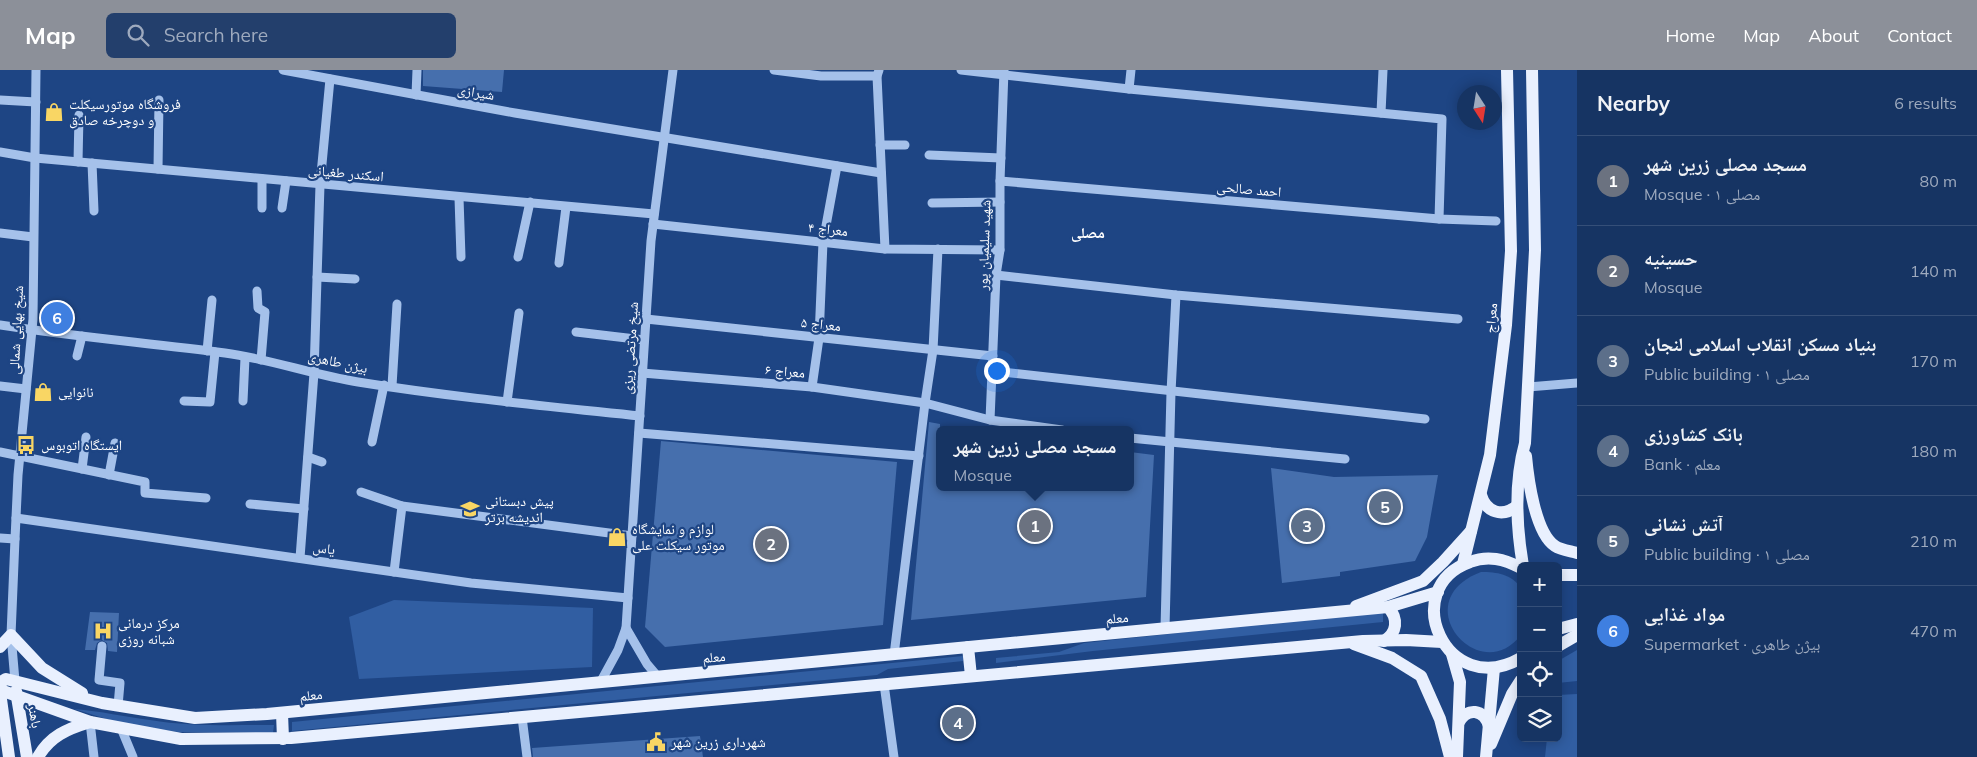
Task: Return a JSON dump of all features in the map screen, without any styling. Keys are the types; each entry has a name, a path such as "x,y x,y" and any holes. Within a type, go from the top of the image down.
{"main road":[{"name":"معراج","path":"1463,564 1490,455 1500,376 1511,251 1507,70"},
{"path":"1532,70 1535,250 1525,443 1529,488 1540,526 1554,546 1577,553"},
{"path":"1521,562 1517,506 1520,462 1525,443"},
{"path":"1481,495 1488,509 1495,512 1511,510 1517,506"},
{"path":"1343,611 1423,581 1443,562 1472,529"},
{"path":"1517,565 1494,558 1478,559 1463,564 1444,581 1438,592 1434,609 1435,626 1442,642 1452,654 1479,668 1494,668 1517,660"},
{"path":"1562,575 1577,575"},
{"name":"معلم","path":"15,681 102,703 195,718 282,713 1388,608 1438,592"},
{"path":"1384,641 1392,634 1395,625 1394,615 1388,608"},
{"path":"1562,628 1577,624"},
{"path":"1562,643 1577,634"},
{"path":"0,647 11,635 42,668 70,687 102,703"},
{"path":"0,690 90,722 181,739 284,738 1350,642 1442,642"},
{"path":"1350,642 1392,658 1421,676 1440,719 1450,757"},
{"path":"968,647 971,676"},
{"path":"1452,654 1460,682 1457,757"},
{"path":"1487,756 1494,668"},
{"path":"9,757 0,690 3,680 15,681"},
{"name":"باهنر","path":"15,681 27,757"},
{"path":"1487,756 1512,694 1517,686"},
{"path":"1459,722 1462,716 1468,712 1476,711 1482,713 1487,719 1489,726"},
{"path":"282,713 284,738"},
{"path":"38,757 44,747 56,736 67,729 90,722"},
{"path":"0,749 5,757"}],"street":[{"name":"شیخ بهایی شمالی","path":"15,681 11,635 20,456 32,330 36,70"},
{"name":"شیرازی","path":"283,70 665,138 881,173"},
{"path":"416,95 417,70"},
{"name":"شیخ مرتضی ریزی","path":"600,683 618,650 626,628 644,340 654,219 672,70"},
{"path":"774,70 821,76 878,73 885,249"},
{"path":"961,70 1004,72 1129,89 1442,119 1439,219"},
{"path":"1129,89 1131,70"},
{"path":"1381,112 1384,70"},
{"name":"شهید سلیمیان پور","path":"990,420 996,275 1000,250 1000,181 1004,72"},
{"path":"300,558 314,373 320,185 330,79"},
{"path":"0,100 36,102"},
{"path":"158,169 159,100"},
{"path":"78,162 79,114"},
{"path":"880,145 905,146"},
{"name":"اسکندر طغیانی","path":"0,152 35,158 286,182 459,198 530,202 654,219"},
{"path":"929,154 1001,158"},
{"path":"92,163 94,210"},
{"path":"812,387 818,338 823,242 837,166"},
{"path":"262,179 262,208"},
{"name":"احمد صالحی","path":"1000,181 1439,219 1496,221"},
{"path":"282,208 286,182"},
{"path":"459,198 461,257"},
{"path":"518,257 530,202"},
{"path":"932,203 1000,202"},
{"path":"559,263 566,207"},
{"name":"معراج ۴","path":"654,219 885,249 1000,250"},
{"path":"0,233 33,237"},
{"path":"894,655 933,350 938,249"},
{"path":"996,275 1176,295 1458,318"},
{"path":"317,277 355,279"},
{"path":"257,291 258,308 265,312 261,360"},
{"path":"1165,628 1171,392 1176,295"},
{"path":"184,400 210,402 212,300"},
{"path":"372,442 388,386 397,304"},
{"path":"507,402 519,313"},
{"name":"معراج ۵","path":"646,319 993,356"},
{"name":"بیژن طاهری","path":"0,325 211,351 282,363 314,373 388,386 507,402 640,416"},
{"path":"576,332 644,340"},
{"path":"77,356 82,336"},
{"path":"243,402 245,358"},
{"path":"993,371 1425,419"},
{"name":"معراج ۶","path":"642,372 812,387 925,403 990,420 1033,426"},
{"path":"1528,387 1577,384"},
{"path":"0,386 26,389"},
{"path":"639,433 919,456"},
{"path":"82,469 86,437"},
{"path":"1134,439 1170,444 1346,459"},
{"path":"109,474 115,443"},
{"path":"0,452 145,482 145,493 206,498"},
{"path":"308,457 322,462"},
{"path":"361,492 402,506 632,536"},
{"path":"250,504 304,509"},
{"path":"394,572 402,506"},
{"name":"یاس","path":"16,518 471,583 628,598"},
{"path":"0,538 15,539"},
{"path":"626,628 647,664 658,677"},
{"path":"102,646 99,680 120,683 118,706"},
{"path":"884,684 894,757"},
{"path":"522,718 526,757"},
{"path":"90,722 94,757"},
{"path":"121,728 133,757"}],"shaded area":[{"path":"1481,572 1503,575 1517,583 1517,638 1504,649 1486,652 1470,646 1456,635 1449,619 1449,602 1459,585"},
{"path":"394,600 593,608 592,667 359,679 349,617"},
{"path":"1383,611 1383,622 1093,651 996,663 996,658 1059,652 1084,643"},
{"path":"1577,650 1577,681 1562,683 1562,659"},
{"path":"963,656 963,661 888,669 877,675 292,731 292,722"},
{"path":"1577,694 1577,757 1545,757 1547,742 1562,742 1562,695"},
{"path":"74,709 181,724 274,725 273,733 178,732 123,724"}],"building":[{"path":"423,70 504,70 502,92 423,86"},
{"path":"929,422 940,424 940,426 936,426 936,491 1134,491 1134,452 1154,455 1146,597 911,620"},
{"path":"661,441 897,462 883,625 665,647 645,627"},
{"path":"1271,468 1334,477 1438,475 1427,537 1415,561 1340,572 1340,576 1282,583"},
{"name":"مرکز درمانی شبانه روزی","path":"90,612 119,613 117,652 108,651 107,643 102,640 97,643 95,650 85,650"},
{"name":"شهرداری زرین شهر","path":"700,736 703,757 533,757 532,748"}],"place":[{"name":"فروشگاه موتورسیکلت و دوچرخه صادق","path":"54,112"},
{"name":"مواد غذایی","path":"57,318"},
{"name":"نانوایی","path":"43,392"},
{"name":"ایستگاه اتوبوس","path":"26,445"},
{"name":"آتش نشانی","path":"1385,507"},
{"name":"پیش دبستانی اندیشه برتر","path":"470,509"},
{"name":"مسجد مصلی زرین شهر","path":"1035,526"},
{"name":"بنیاد مسکن انقلاب اسلامی لنجان","path":"1307,526"},
{"name":"لوازم و نمایشگاه موتور سیکلت علی","path":"617,537"},
{"name":"حسینیه","path":"771,544"},
{"name":"مرکز درمانی شبانه روزی","path":"103,631"},
{"name":"بانک کشاورزی","path":"958,723"},
{"name":"شهرداری زرین شهر","path":"656,742"}],"district":[{"name":"مصلی","path":"1088,232"}]}
